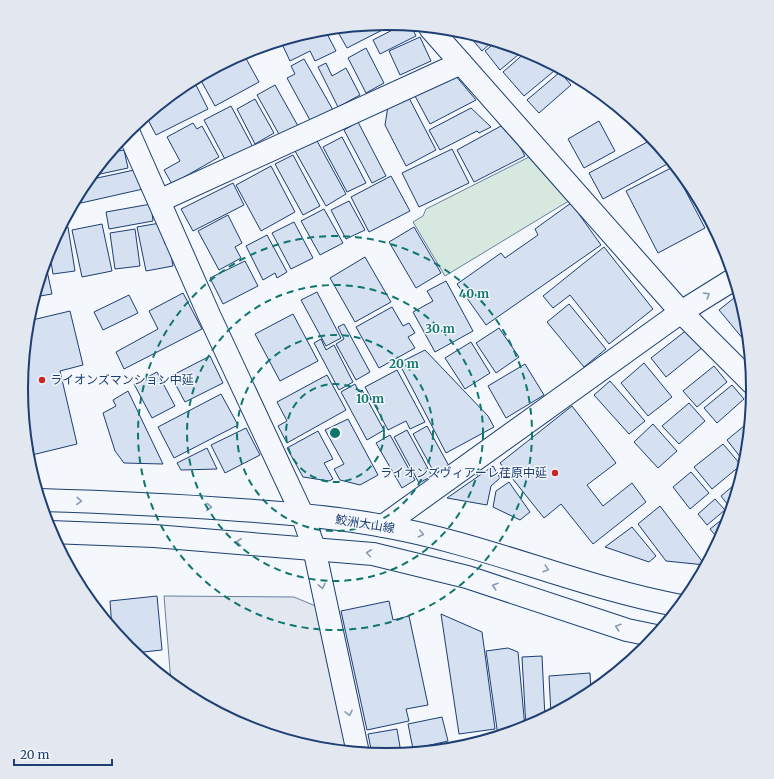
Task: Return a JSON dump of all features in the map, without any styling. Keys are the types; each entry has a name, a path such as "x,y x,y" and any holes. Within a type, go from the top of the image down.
{"street":[{"path":"435,34 681,312 745,377"},
{"path":"159,202 461,63"},
{"path":"131,138 210,317 302,514 314,548 357,747"},
{"path":"383,526 681,312 729,282"},
{"name":"鮫洲大山線","path":"46,500 147,503 302,514 383,526 473,546 632,596 674,605"},
{"path":"58,532 154,536 373,554 467,577 627,630 649,635"}],"shaded area":[{"path":"531,156 572,199 445,276 413,222 423,216 426,209"},
{"path":"164,596 294,597 318,607 348,746 317,742 250,721 207,700 170,676"}],"building":[{"path":"382,30 347,48 339,34"},
{"path":"392,30 414,31 416,36 380,54 373,40"},
{"path":"328,36 336,51 315,61 310,51 290,61 283,46 317,37"},
{"path":"420,37 431,61 400,75 389,51"},
{"path":"474,41 488,46 482,51"},
{"path":"491,46 517,56 500,70 485,51"},
{"path":"366,48 384,83 366,93 348,58"},
{"path":"520,57 553,72 524,96 503,72"},
{"path":"304,59 333,110 311,122 287,78 295,74 291,66"},
{"path":"247,60 259,82 215,106 202,83"},
{"path":"326,63 332,76 346,68 360,95 338,107 318,67"},
{"path":"557,74 566,79 571,85 539,113 527,100"},
{"path":"455,75 476,100 430,124 415,96"},
{"path":"275,85 298,126 280,136 257,95"},
{"path":"196,86 208,109 156,135 149,121 168,105"},
{"path":"408,96 436,150 406,166 385,125 388,106"},
{"path":"255,99 274,133 255,144 237,109"},
{"path":"231,106 254,149 227,163 204,120"},
{"path":"471,108 491,127 479,133 477,131 440,150 429,130"},
{"path":"599,121 615,151 584,168 568,139"},
{"path":"358,122 386,176 372,183 344,130"},
{"path":"193,123 197,129 202,126 219,157 172,184 164,170 180,161 167,137"},
{"path":"501,126 520,147 525,156 474,182 457,150"},
{"path":"342,137 366,183 347,192 323,147"},
{"path":"316,139 346,194 326,206 295,151"},
{"path":"647,142 666,164 603,199 589,173"},
{"path":"452,149 469,183 419,207 402,173"},
{"path":"124,150 128,168 100,174 119,151"},
{"path":"293,155 320,206 303,215 275,164"},
{"path":"271,166 295,212 261,231 236,185"},
{"path":"139,169 143,189 81,203 97,178"},
{"path":"670,169 685,191 705,228 658,253 626,191"},
{"path":"391,176 410,211 369,232 351,197"},
{"path":"233,183 244,205 193,231 181,209"},
{"path":"349,201 365,230 346,239 331,210"},
{"path":"571,203 601,245 486,325 457,284 501,253 505,258 538,235 535,229"},
{"path":"151,204 153,221 109,229 106,212"},
{"path":"324,209 343,243 320,255 301,221"},
{"path":"228,215 242,243 235,247 241,258 219,270 198,231"},
{"path":"294,222 313,258 291,269 272,233"},
{"path":"160,223 165,244 169,243 173,266 146,271 137,227"},
{"path":"102,224 112,271 82,277 72,230"},
{"path":"67,227 75,271 53,274 51,263"},
{"path":"414,227 441,273 416,288 389,242"},
{"path":"135,229 140,266 115,269 110,233"},
{"path":"267,235 287,272 277,278 275,273 263,280 246,246"},
{"path":"604,247 653,309 609,344 570,295 553,308 543,296"},
{"path":"365,257 391,302 355,322 330,278"},
{"path":"245,261 258,286 223,304 210,278"},
{"path":"47,273 52,294 40,296"},
{"path":"446,281 473,331 435,352 413,312 433,301 427,291"},
{"path":"317,292 341,338 326,346 301,300"},
{"path":"183,293 202,329 124,369 116,352 158,329 149,311"},
{"path":"129,295 138,313 103,330 94,312"},
{"path":"734,298 742,338 719,310"},
{"path":"569,304 606,349 584,367 547,322"},
{"path":"392,307 403,326 409,323 415,333 408,337 415,348 379,368 356,327"},
{"name":"ライオンズマンション中延","path":"70,311 83,365 60,371 77,444 34,454 31,436 28,390 31,343 35,319"},
{"path":"293,314 318,361 280,381 255,334"},
{"path":"344,324 370,372 356,380 336,344 344,339 338,327"},
{"path":"499,328 519,357 496,373 476,343"},
{"path":"688,329 703,347 666,377 651,358"},
{"path":"321,339 326,350 334,345 353,382 339,390 314,343"},
{"path":"471,342 490,373 465,389 445,358"},
{"path":"425,350 488,416 494,427 446,453 399,363"},
{"path":"210,356 223,383 185,402 171,376"},
{"path":"644,363 672,397 648,416 621,383"},
{"path":"525,364 544,395 506,418 488,386"},
{"path":"714,366 727,382 697,407 683,391"},
{"path":"397,370 425,422 410,429 406,421 388,430 365,387"},
{"path":"157,372 175,406 152,418 134,384"},
{"path":"327,375 346,410 287,443 278,426 287,421 277,402"},
{"path":"610,381 645,421 629,434 594,395"},
{"path":"355,384 359,392 362,390 384,430 367,440 341,392"},
{"path":"732,385 744,399 717,423 704,408"},
{"path":"128,391 163,464 124,463 115,451 103,413 116,406 113,400"},
{"path":"221,394 238,425 174,458 158,427"},
{"path":"689,403 705,421 679,444 662,426"},
{"name":"ライオンズヴィアーレ荏原中延","path":"572,406 616,463 587,485 603,506 632,483 646,502 593,544 561,504 544,518 500,463"},
{"path":"348,419 378,475 360,485 340,480 334,469 344,464 325,430"},
{"path":"653,424 677,451 658,468 634,442"},
{"path":"427,426 449,466 435,474 413,434"},
{"path":"744,426 740,456 727,440"},
{"path":"246,428 260,455 225,473 211,445"},
{"path":"407,430 432,476 419,483 394,437"},
{"path":"318,431 333,459 324,463 333,479 329,481 303,477 287,448"},
{"path":"390,435 415,480 402,488 376,443"},
{"path":"723,444 739,462 737,468 712,489 694,467"},
{"path":"207,448 217,469 181,470 177,463"},
{"path":"493,466 500,478 491,486 487,505 447,498"},
{"path":"691,472 709,493 690,509 673,487"},
{"path":"509,482 530,512 520,520 493,507 496,491"},
{"path":"733,486 727,504 721,496"},
{"path":"715,499 725,510 707,525 698,514"},
{"path":"660,506 702,561 700,565 666,561 638,524"},
{"path":"722,520 715,535 710,529"},
{"path":"632,527 656,556 649,562 605,547"},
{"path":"157,596 162,650 143,652 133,643 111,619 110,601"},
{"path":"389,601 393,620 409,616 428,705 406,709 409,721 367,730 341,611"},
{"path":"441,614 482,632 495,729 459,734"},
{"path":"508,648 518,652 524,721 497,731 486,651"},
{"path":"542,656 545,712 526,720 522,657"},
{"path":"590,673 591,685 551,708 549,676"},
{"path":"442,717 448,741 413,748 408,724"},
{"path":"397,729 400,748 371,748 368,734"}],"place":[{"name":"ライオンズマンション中延","path":"42,380"},
{"name":"ライオンズヴィアーレ荏原中延","path":"555,473"}]}
